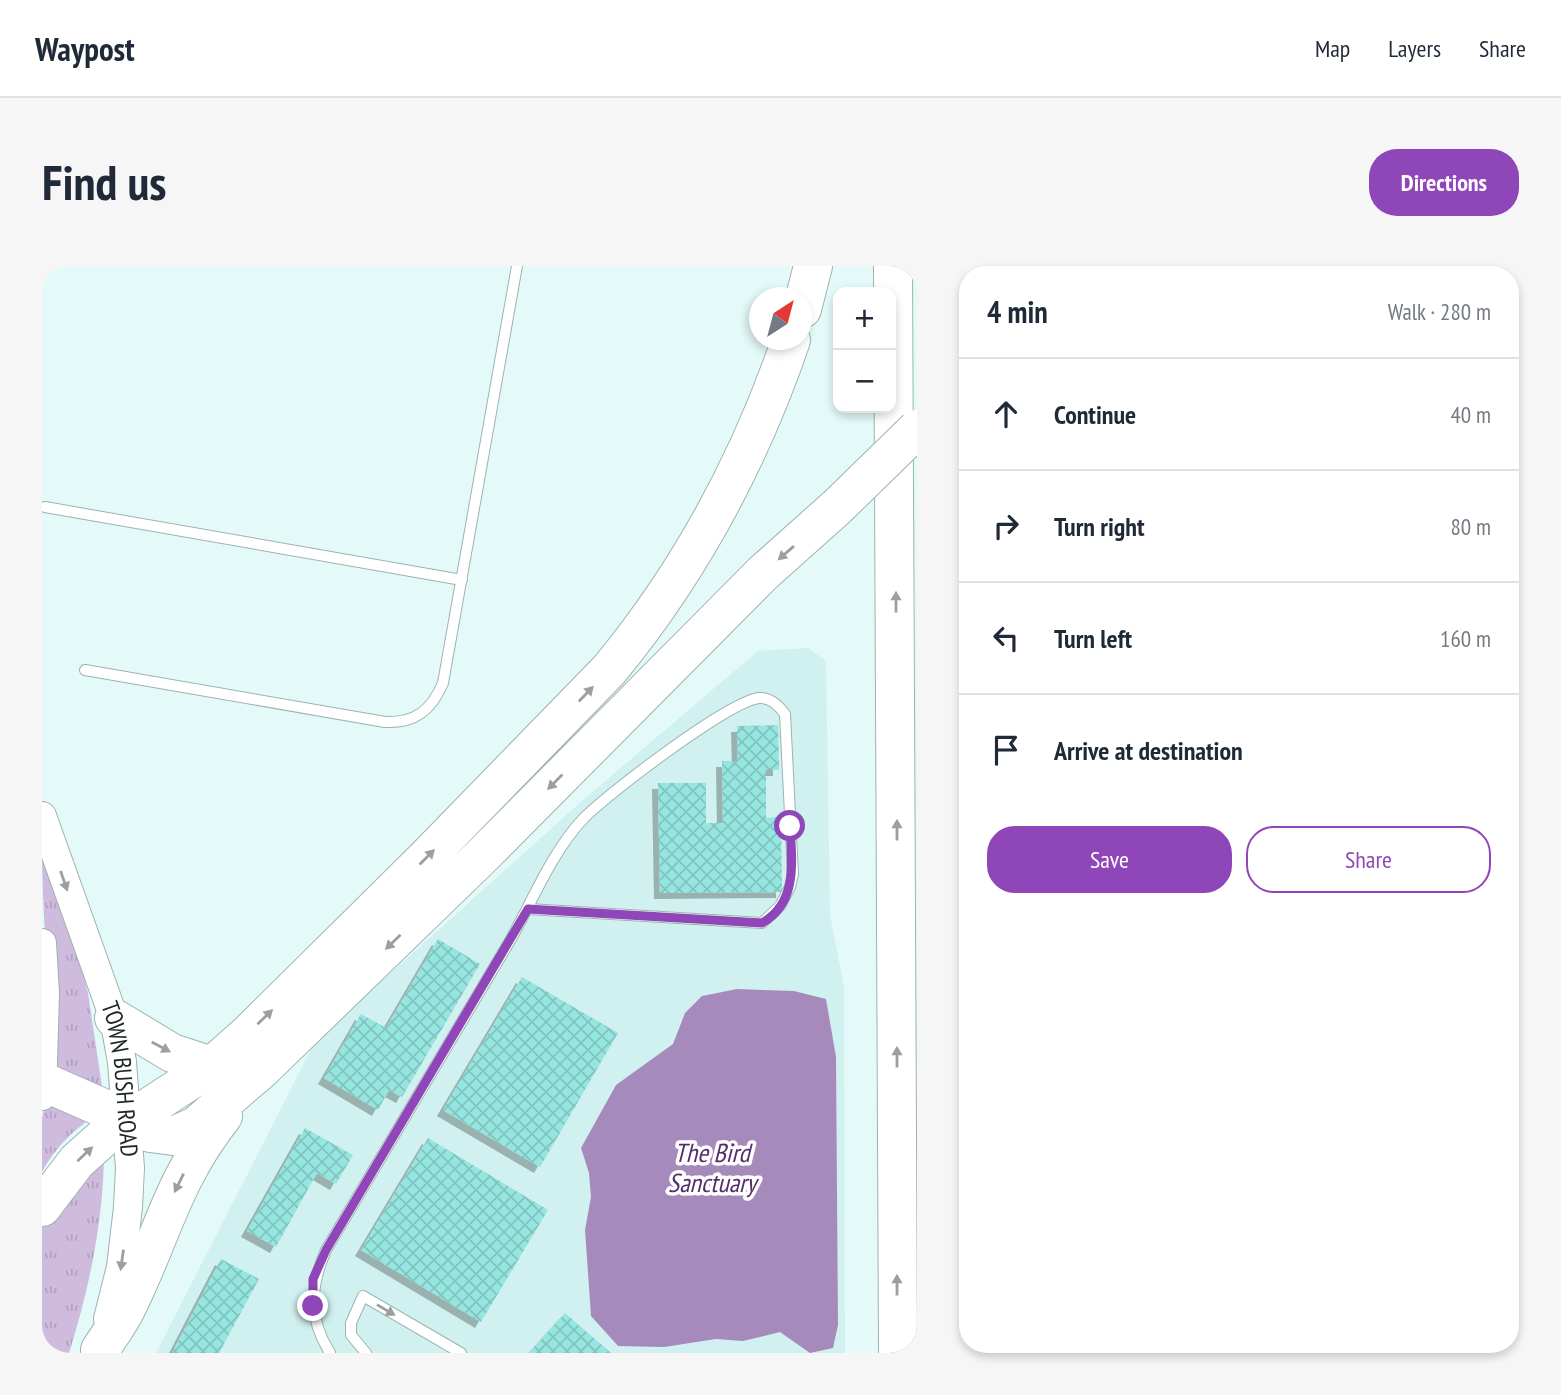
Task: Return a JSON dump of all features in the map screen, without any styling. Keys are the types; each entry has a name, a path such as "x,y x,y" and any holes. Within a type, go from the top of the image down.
{"highway":[{"path":"808,287 813,266"},
{"path":"893,266 898,1353"},
{"path":"42,1207 78,1161 128,1119 212,1066 425,859 609,670 634,640 716,514 762,419 787,350"},
{"path":"43,1089 128,1119 150,1133 173,1136 212,1113 262,1069 485,853 763,573 837,508 917,429"},
{"path":"114,1018 172,1053 212,1066"},
{"path":"99,1351 125,1311 166,1211 194,1156 262,1069"}],"street":[{"name":"TOWN BUSH ROAD","path":"42,816 114,1018 128,1119 130,1168 121,1267 99,1351"},
{"path":"42,943 43,1089"}],"lane":[{"path":"85,670 385,722 407,721 430,706 443,683 517,266"},
{"path":"45,507 462,580"},
{"path":"330,1353 323,1341 313,1306 313,1279 326,1250 555,859 582,821 615,790 707,724 754,699 771,701 785,714 793,874 784,899 768,919 762,923 528,909"},
{"path":"366,1353 351,1335 351,1323 363,1296 461,1353"}],"shaded area":[{"path":"808,648 826,661 830,915 844,987 845,1353 156,1353 316,1040 583,800 758,651"}],"green space":[{"path":"42,849 75,941 88,993 104,1100 55,1077"},
{"path":"46,1100 91,1118 64,1142 42,1172 42,1118"},
{"path":"104,1140 99,1221 77,1327 69,1353 42,1353 42,1207"}],"water":[{"name":"The Bird Sanctuary","path":"737,989 794,991 826,999 836,1057 838,1325 833,1348 810,1353 780,1332 743,1341 716,1339 664,1347 618,1346 591,1316 585,1230 591,1197 589,1173 581,1148 616,1085 673,1044 685,1013 702,996"}],"building":[{"path":"778,725 779,770 766,770 766,818 781,817 782,892 660,893 658,783 706,783 706,823 723,823 722,761 738,761 737,726"},
{"path":"438,939 480,964 402,1097 389,1090 378,1110 324,1078 361,1014 386,1028"},
{"path":"522,977 618,1033 540,1167 443,1110"},
{"path":"305,1128 353,1155 336,1184 317,1173 276,1247 247,1231"},
{"path":"428,1138 548,1210 481,1322 361,1250"},
{"path":"221,1259 259,1279 219,1353 172,1353"},
{"path":"565,1313 611,1353 529,1353"}],"route":[{"path":"313,1306 313,1279 326,1250 528,909 762,923 774,914 790,887 793,874 790,826"}]}
